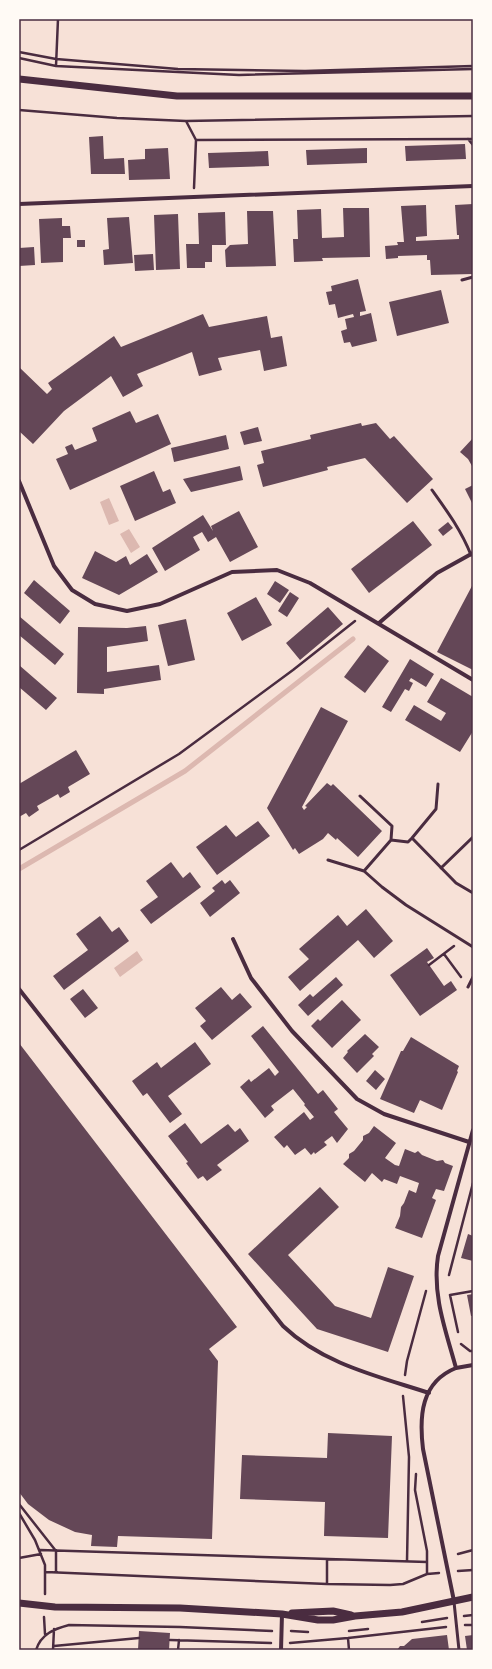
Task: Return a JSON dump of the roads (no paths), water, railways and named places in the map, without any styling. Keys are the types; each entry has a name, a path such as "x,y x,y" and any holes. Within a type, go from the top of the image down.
{"street":[{"path":"19,79 177,96 473,96"},
{"path":"19,204 473,186"},
{"path":"19,481 54,566 72,590 95,604 127,611 160,604 232,572 277,570 310,583 473,680"},
{"path":"379,623 437,573 472,554"},
{"path":"233,939 251,978 292,1031 357,1099 384,1114 470,1142"},
{"path":"19,989 283,1326 307,1346 351,1368 429,1393"},
{"path":"456,1368 437,1297 436,1278 438,1256 473,1130"},
{"path":"454,1601 423,1448 421,1415 429,1393 439,1378 446,1372 456,1368 473,1365"},
{"path":"19,1602 55,1606 180,1608 282,1614 326,1611 355,1616 402,1612 473,1597"},
{"path":"281,1650 282,1614"}],"lane":[{"path":"462,280 473,277"},
{"path":"432,490 456,523 472,554"},
{"path":"391,840 408,842 412,838 436,809 438,784"},
{"path":"360,796 392,826 391,840 364,871"},
{"path":"441,868 473,837"},
{"path":"412,838 456,883 473,894"},
{"path":"328,860 364,871 406,905 473,946"},
{"path":"468,987 473,977"},
{"path":"454,1601 459,1650"}],"waterway":[{"path":"19,869 185,771 353,639"}]}
